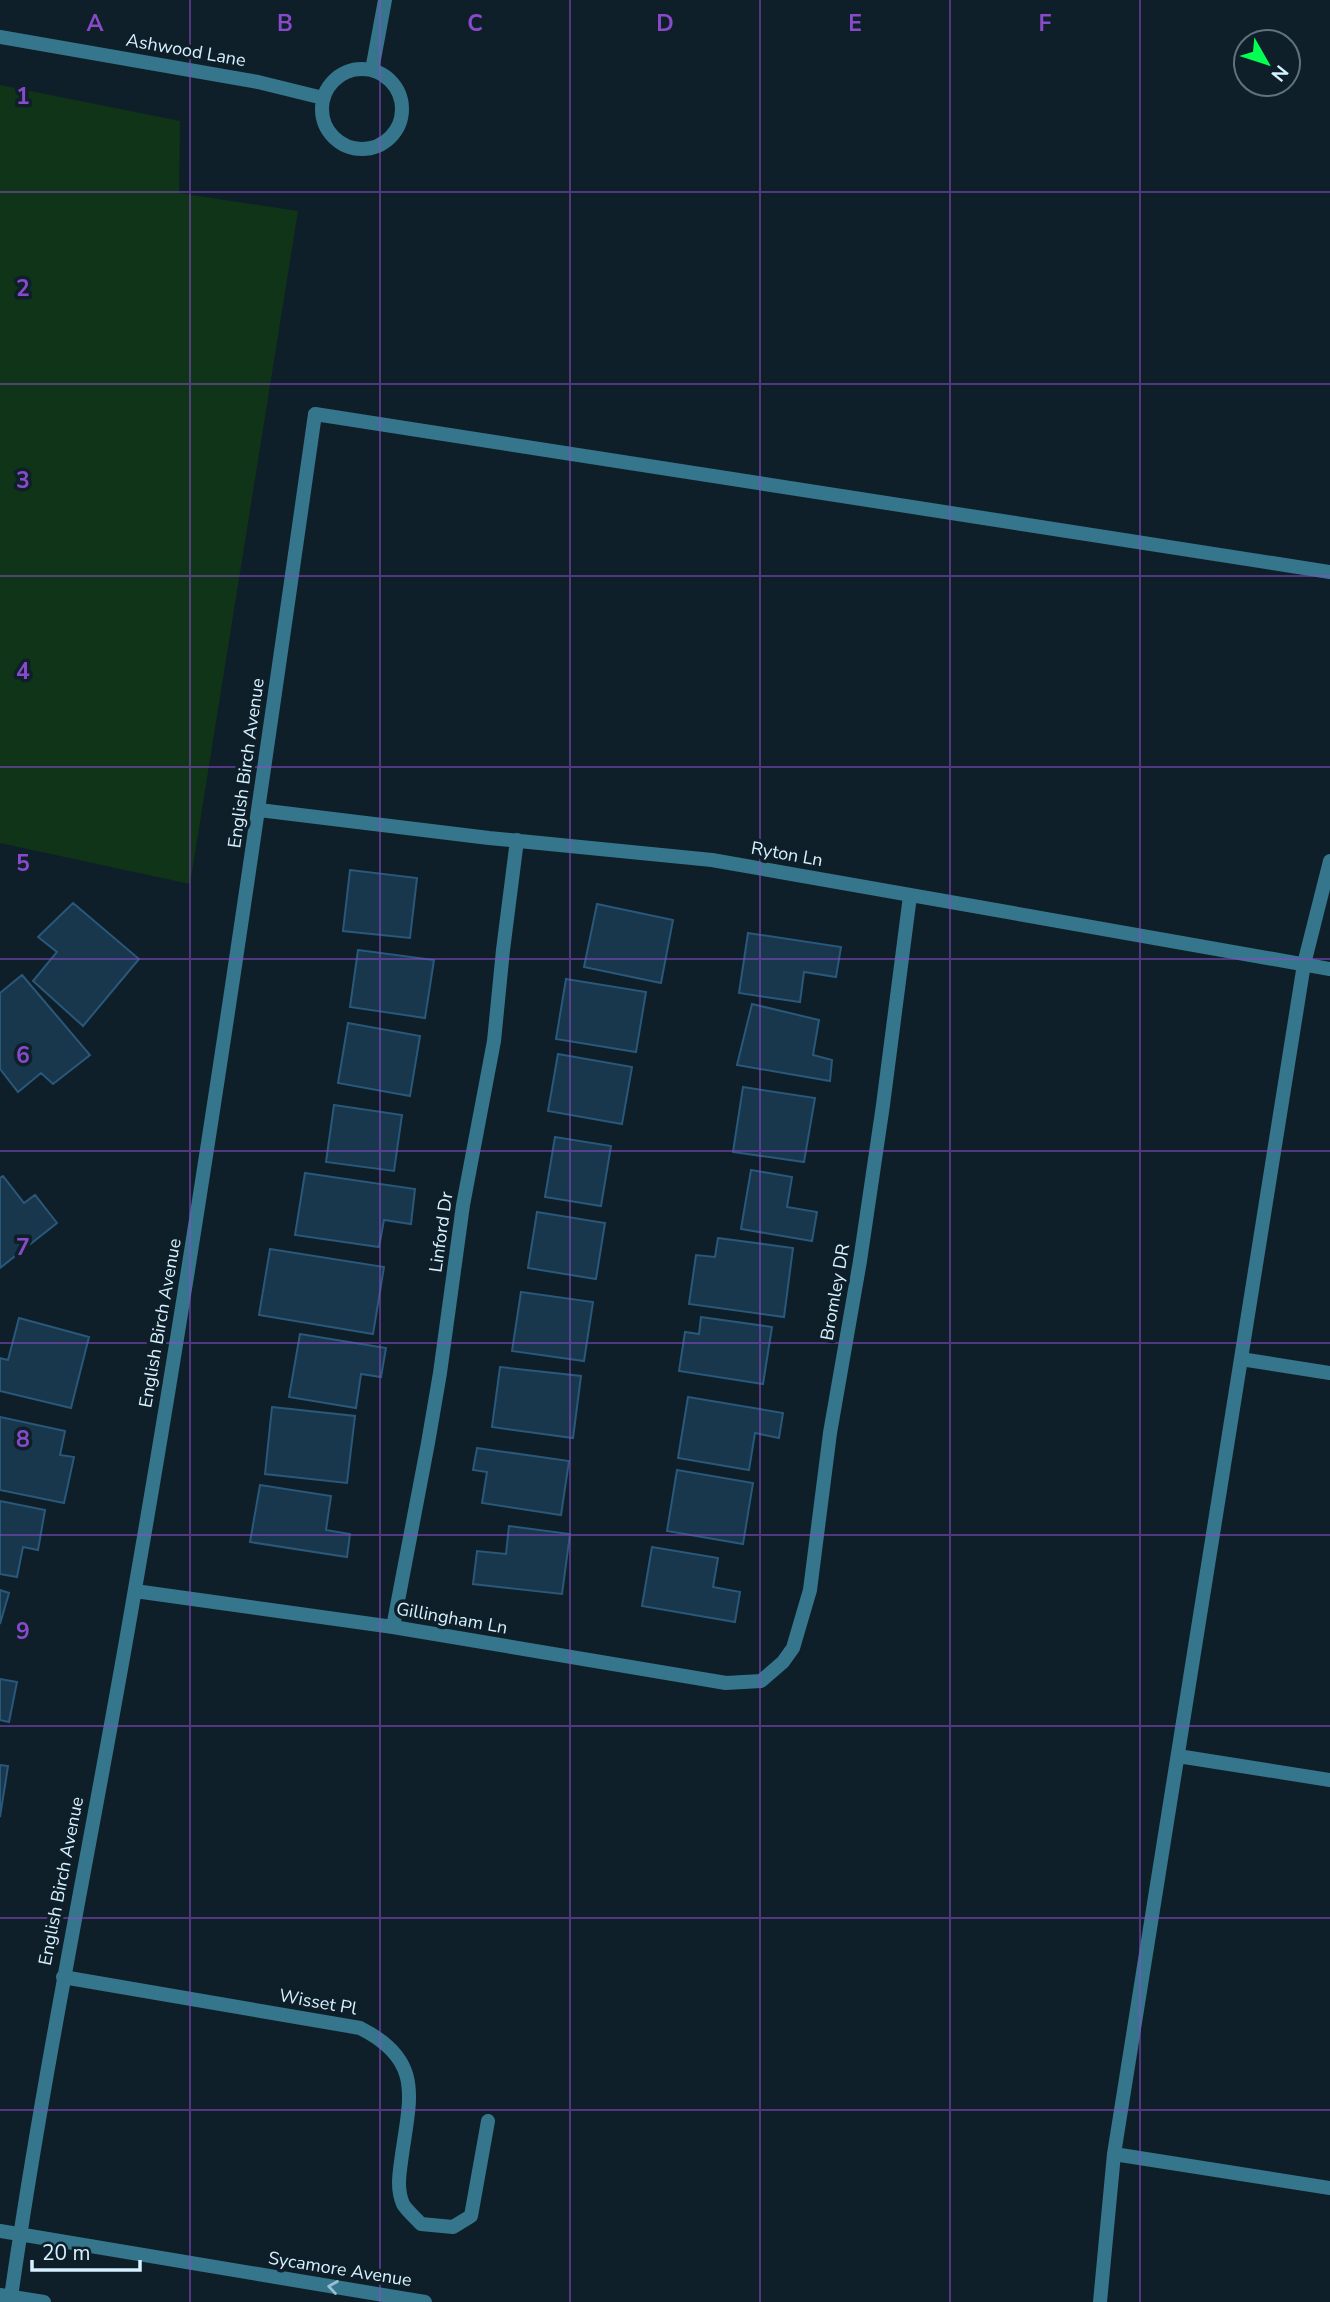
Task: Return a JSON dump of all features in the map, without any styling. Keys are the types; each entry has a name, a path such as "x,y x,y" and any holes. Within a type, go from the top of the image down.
{"street":[{"path":"372,70 385,0"},
{"name":"Ashwood Lane","path":"0,37 258,82 323,99"},
{"path":"360,69 372,70 384,75 400,94 402,118 397,130 379,147 353,149 331,136 322,112 323,99 337,78 360,69"},
{"name":"English Birch Avenue","path":"5,2296 20,2234 63,1977 135,1591 192,1255 315,414 1330,572"},
{"name":"Ryton Ln","path":"259,810 517,841 712,860 1330,969"},
{"name":"Linford Dr","path":"393,1627 436,1396 463,1205 494,1041 517,841"},
{"path":"1100,2302 1114,2154 1304,964 1330,861"},
{"name":"Bromley DR","path":"761,1681 783,1662 793,1648 810,1590 830,1433 860,1261 879,1130 910,896"},
{"path":"1241,1359 1330,1373"},
{"name":"Gillingham Ln","path":"135,1591 393,1627 726,1683 761,1681"},
{"path":"1178,1756 1330,1780"},
{"name":"Wisset Pl","path":"63,1977 360,2028 382,2039 401,2058 410,2089 398,2183 404,2206 421,2224 453,2227 471,2216 488,2121"},
{"path":"1114,2154 1330,2188"},
{"name":"Sycamore Avenue","path":"0,2231 425,2302"},
{"path":"5,2296 44,2302"}],"green space":[{"path":"0,85 180,121 179,193 298,211 190,884 0,843"}],"building":[{"path":"350,870 417,878 410,938 343,931"},
{"path":"73,903 139,959 83,1026 33,981 57,952 38,937"},
{"path":"597,904 673,920 661,983 584,967"},
{"path":"748,933 841,947 836,977 804,972 800,1002 739,993"},
{"path":"358,950 434,960 425,1018 350,1007"},
{"path":"22,975 90,1055 53,1084 41,1073 18,1092 0,1069 0,993"},
{"path":"566,979 646,992 636,1052 556,1039"},
{"path":"752,1004 819,1020 813,1055 832,1060 830,1081 737,1065"},
{"path":"348,1023 420,1036 410,1096 338,1083"},
{"path":"558,1054 632,1067 622,1124 548,1111"},
{"path":"743,1087 815,1098 804,1162 733,1152"},
{"path":"334,1105 402,1115 394,1171 326,1162"},
{"path":"555,1137 611,1146 601,1206 545,1197"},
{"path":"751,1170 792,1177 787,1207 817,1212 812,1241 741,1229"},
{"path":"305,1173 415,1189 411,1224 384,1220 379,1247 295,1235"},
{"path":"3,1176 24,1203 35,1195 57,1223 0,1268 0,1178"},
{"path":"537,1212 605,1223 596,1279 528,1268"},
{"path":"718,1238 793,1248 784,1317 689,1304 696,1255 715,1257"},
{"path":"270,1249 384,1267 373,1334 259,1315"},
{"path":"521,1292 593,1302 584,1361 512,1351"},
{"path":"701,1317 772,1327 763,1384 679,1371 685,1332 699,1334"},
{"path":"19,1318 89,1337 71,1408 0,1391 0,1358 8,1360"},
{"path":"300,1334 386,1348 381,1377 361,1374 356,1408 289,1397"},
{"path":"500,1367 581,1376 573,1438 492,1427"},
{"path":"688,1397 783,1413 779,1438 755,1433 749,1470 678,1458"},
{"path":"272,1407 355,1416 347,1483 265,1474"},
{"path":"0,1417 65,1431 60,1455 74,1457 64,1503 0,1490"},
{"path":"477,1448 569,1461 561,1515 482,1503 487,1472 473,1470"},
{"path":"677,1470 753,1483 743,1544 667,1531"},
{"path":"260,1485 331,1496 326,1530 350,1534 347,1557 250,1542"},
{"path":"0,1501 45,1510 38,1550 23,1547 17,1577 0,1574"},
{"path":"509,1526 570,1534 562,1594 473,1584 477,1551 506,1554"},
{"path":"652,1547 718,1558 713,1587 740,1592 735,1622 642,1606"},
{"path":"0,1590 9,1593 0,1624"},
{"path":"0,1679 17,1682 9,1722 0,1720"},
{"path":"0,1765 8,1766 0,1817"}]}
